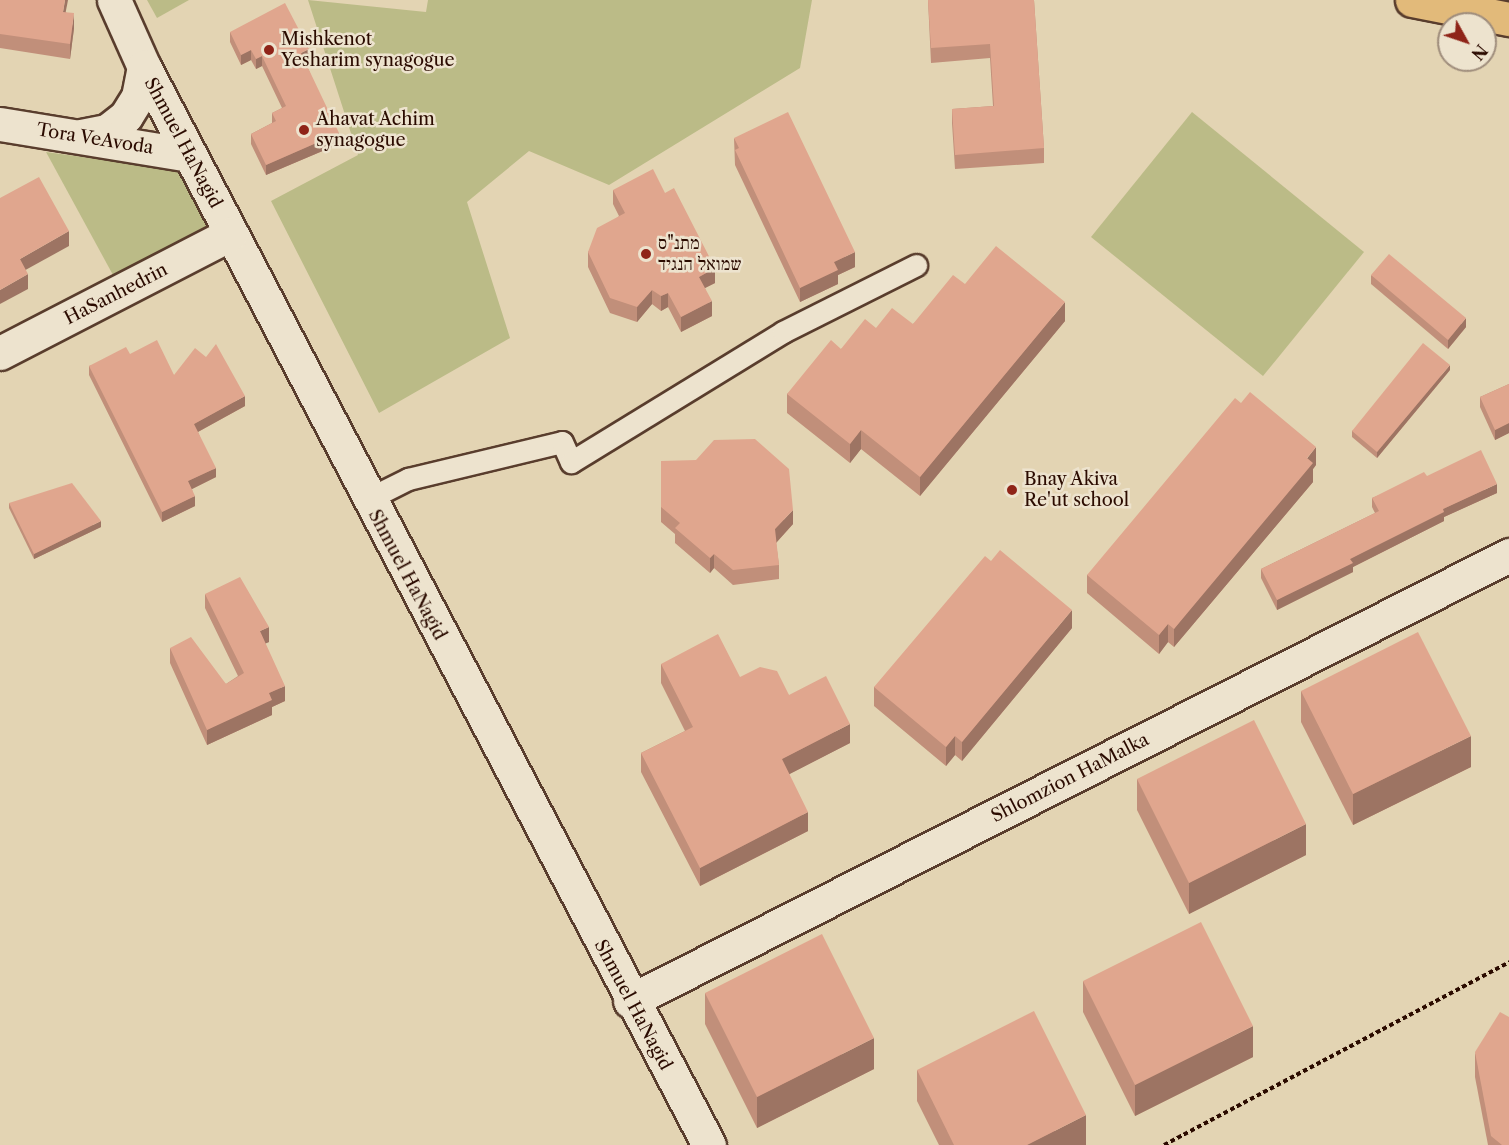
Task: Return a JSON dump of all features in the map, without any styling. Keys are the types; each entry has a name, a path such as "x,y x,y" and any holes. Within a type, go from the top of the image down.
{"highway":[{"path":"1412,0 1509,19"}],"street":[{"name":"Shmuel HaNagid","path":"114,0 144,67 189,155 630,1001 709,1145"},
{"path":"78,137 107,130 126,116 138,97 144,67"},
{"name":"Tora VeAvoda","path":"0,124 189,155"},
{"name":"HaSanhedrin","path":"0,353 231,234"},
{"name":"Shlomzion HaMalka","path":"630,1001 1509,555"}],"lane":[{"path":"368,499 408,479 562,442 571,462 783,332 916,265"}],"path":[{"path":"1164,1145 1509,962"}],"green space":[{"path":"147,0 189,0 157,18"},
{"path":"308,0 426,12 428,0 812,0 800,68 609,185 529,151 467,202 510,338 379,413 271,201 358,155"},
{"path":"1192,112 1364,252 1263,376 1091,237"},
{"path":"46,152 177,170 209,228 113,275"}],"building":[{"path":"0,0 65,0 63,12 74,13 70,44 0,34"},
{"path":"928,0 1034,0 1044,148 955,155 952,109 994,106 990,44 931,48"},
{"path":"285,3 309,49 301,53 339,133 266,165 251,134 276,121 272,113 286,106 262,56 256,59 251,50 241,55 230,32"},
{"path":"788,112 855,252 834,262 838,270 800,288 735,150 739,148 734,138"},
{"name":"מתנ\"ס שמואל הנגיד","path":"653,169 665,193 674,188 715,268 699,277 712,301 681,317 668,293 661,296 652,290 637,307 610,298 588,252 597,228 625,213 613,190"},
{"path":"39,177 69,231 20,259 28,274 0,290 0,198"},
{"path":"996,246 1065,302 920,477 861,430 850,444 787,394 831,340 841,349 865,319 876,328 892,308 913,324 953,275 965,284"},
{"path":"1389,254 1466,318 1448,340 1371,275"},
{"path":"157,340 174,375 195,348 206,357 216,344 245,396 194,424 216,468 188,481 195,496 162,512 89,366 126,347 130,354"},
{"path":"1423,343 1450,365 1377,452 1352,431"},
{"path":"1509,384 1509,423 1495,430 1480,397"},
{"path":"1250,392 1316,447 1307,458 1313,463 1174,629 1168,624 1159,635 1087,575 1235,398 1241,403"},
{"path":"755,439 789,469 793,510 775,529 779,565 733,570 714,554 710,558 675,528 680,523 661,507 661,461 696,460 714,440"},
{"path":"1481,450 1497,484 1443,509 1444,512 1350,559 1353,563 1277,600 1261,569 1379,511 1372,498 1424,472 1427,476"},
{"path":"72,483 101,521 34,554 9,503"},
{"path":"1000,550 1072,610 962,742 955,736 946,747 874,687 985,556 991,561"},
{"path":"240,577 269,627 260,631 285,686 269,693 272,700 207,730 170,648 191,637 226,684 244,673 205,594"},
{"path":"1418,632 1471,736 1353,794 1301,691"},
{"path":"718,634 740,677 760,667 777,671 789,695 826,676 850,724 782,759 808,812 700,868 641,753 693,727 661,664"},
{"path":"1254,720 1306,824 1189,883 1137,779"},
{"path":"1201,922 1253,1026 1135,1085 1083,981"},
{"path":"822,934 874,1038 757,1097 705,993"},
{"path":"1034,1011 1086,1115 1027,1145 954,1145 917,1070"},
{"path":"1500,1012 1509,1017 1509,1145 1502,1145 1491,1136 1475,1052"}],"place":[{"name":"Mishkenot Yesharim synagogue","path":"269,50"},
{"name":"Ahavat Achim synagogue","path":"304,130"},
{"name":"מתנ\"ס שמואל הנגיד","path":"646,254"},
{"name":"Bnay Akiva Re'ut school","path":"1012,490"}]}
